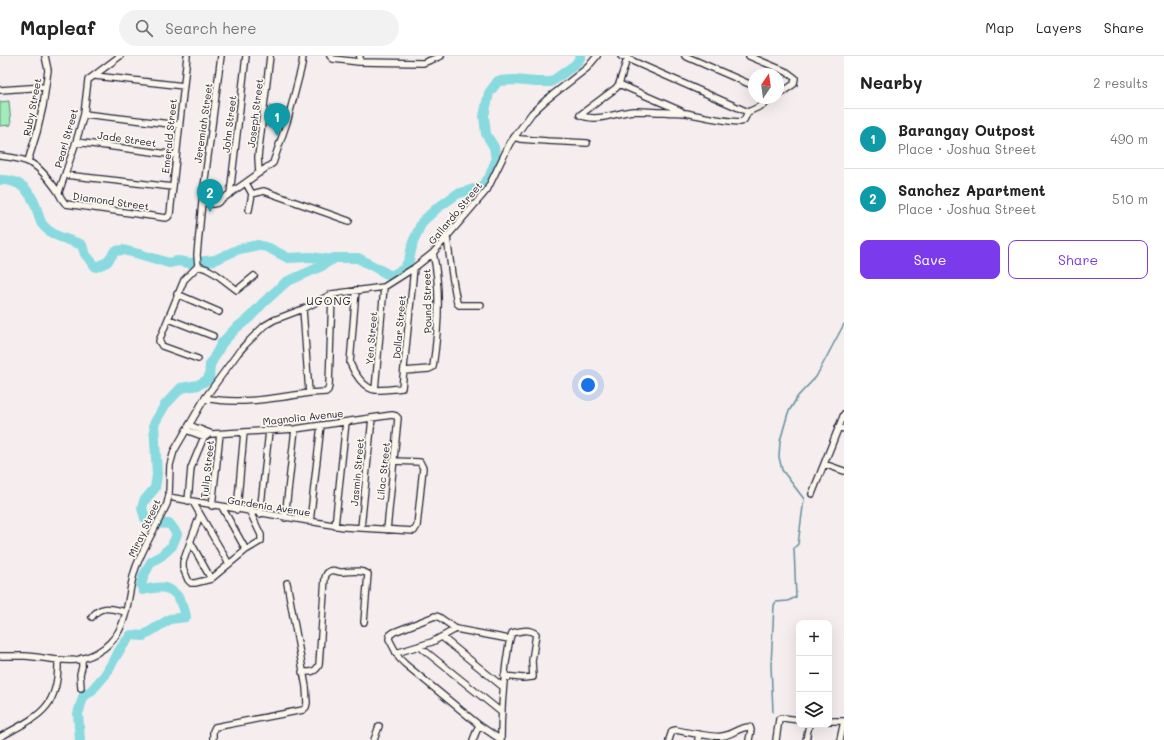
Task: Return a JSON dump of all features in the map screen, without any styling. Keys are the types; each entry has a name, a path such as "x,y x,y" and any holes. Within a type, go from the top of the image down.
{"street":[{"name":"Ruby Street","path":"28,161 43,106 48,70 45,56"},
{"name":"Pearl Street","path":"59,192 84,114 88,80 120,56"},
{"name":"Emerald Street","path":"168,217 170,214 187,56"},
{"name":"Jeremiah Street","path":"197,263 202,202 221,56"},
{"name":"John Street","path":"230,194 246,56"},
{"name":"Joseph Street","path":"258,173 258,157 270,56"},
{"path":"202,202 214,204 222,200 273,163 288,119 303,56"},
{"path":"330,56 333,59 359,62 422,63 441,56"},
{"path":"359,62 360,56"},
{"name":"Gallardo Street","path":"303,309 332,294 384,287 414,268 433,253 487,190 497,172 505,152 532,113 587,68 597,56"},
{"path":"685,56 748,83"},
{"path":"749,56 778,68"},
{"path":"685,113 644,110 630,111 614,116 586,117 580,115 616,88 626,57 748,112"},
{"path":"784,71 795,78 794,84 784,90"},
{"path":"94,76 184,86"},
{"path":"618,84 685,113 709,119 740,122 744,120 748,112 764,104"},
{"path":"0,90 45,87"},
{"path":"84,114 179,125"},
{"path":"514,137 520,139 587,143"},
{"name":"Jade Street","path":"76,142 176,155"},
{"name":"Diamond Street","path":"0,156 28,161 38,167 45,173 66,204 166,218 168,217"},
{"path":"65,175 173,187"},
{"path":"246,182 252,194 250,210"},
{"path":"252,194 264,191 349,221"},
{"path":"447,236 457,303 459,305 481,305"},
{"name":"Pound Street","path":"404,371 429,369 433,367 438,317 436,271 433,253"},
{"path":"198,359 162,346 159,341 169,319 177,294 186,278 197,263 216,274 237,290 254,276"},
{"name":"Dollar Street","path":"375,390 402,388 414,268"},
{"name":"Yen Street","path":"375,390 384,287"},
{"path":"356,290 350,363 353,372 370,389 375,390"},
{"path":"177,294 218,312"},
{"path":"205,398 226,401 326,392 329,386 332,294"},
{"path":"303,309 309,393"},
{"name":"Miray Street","path":"0,656 25,656 58,660 90,657 100,651 116,637 122,626 126,612 132,578 136,567 168,499 174,451 187,428 205,398 238,353 264,326 274,320 303,309"},
{"path":"169,319 213,336"},
{"path":"812,494 844,414"},
{"name":"Magnolia Avenue","path":"187,428 208,434 220,434 296,429 396,416"},
{"name":"Lilac Street","path":"387,530 398,418 396,416"},
{"name":"Jasmin Street","path":"361,528 372,418"},
{"path":"335,526 346,422"},
{"path":"310,522 321,425"},
{"path":"838,427 844,429"},
{"path":"285,518 296,429"},
{"path":"260,514 269,430"},
{"path":"237,510 244,432"},
{"path":"208,434 191,468 190,501 229,564"},
{"name":"Tulip Street","path":"212,506 220,434"},
{"name":"Gardenia Avenue","path":"174,498 212,506 335,526 414,531 416,530 417,526 423,468 422,464 420,462 393,461"},
{"path":"824,464 844,471"},
{"path":"222,507 246,550"},
{"path":"200,515 183,562 183,568 188,580 195,583 211,579 246,550 261,541 262,538 250,512"},
{"path":"190,541 211,579"},
{"path":"302,672 313,672 319,665 324,578 329,571 332,570 342,573 351,570 368,574 364,622"},
{"path":"213,740 213,731 215,727 303,710 306,708 306,687 302,672 287,583"},
{"path":"92,617 96,612 103,608 126,612"},
{"path":"501,740 479,726 405,664 396,653 389,639 390,635 394,632 434,616 439,616 456,629 509,639"},
{"path":"396,653 442,637 456,629"},
{"path":"501,740 501,712 504,676 509,639 512,633 518,631 529,630 536,634 532,661 533,676 523,678 504,676"},
{"path":"442,637 503,687"},
{"path":"419,646 501,712"},
{"path":"81,688 80,674 82,658"},
{"path":"0,737 23,725 48,706 56,682 58,660"},
{"path":"776,740 779,719 796,720"},
{"path":"832,721 844,721 840,740"},
{"path":"374,740 379,726"},
{"path":"473,740 479,726"},
{"path":"669,740 672,731 676,730 698,737 723,738 738,729 750,727 751,730 749,740"},
{"path":"806,740 808,728"}],"green space":[{"path":"9,101 11,125 0,126 0,102"},
{"path":"270,106 284,109 280,128 266,124"}],"waterway":[{"path":"80,740 78,714 83,697 92,690 105,675 121,648 131,635 143,636 170,619 186,617 180,599 173,592 163,587 143,590 141,585 144,575 151,562 161,556 172,546 177,534 170,524 149,523 145,518 142,508 144,501 155,488 157,475 154,424 165,405 181,388 198,385 209,379 210,365 222,343 286,282 320,267 334,258 358,258 391,276 404,269 409,260 413,242 422,222 436,209 457,194 481,187 489,178 496,160 494,147 486,134 484,116 489,93 498,81 514,80 551,82 576,64 581,56"},
{"path":"0,180 13,181 23,187 31,195 40,220 46,229 56,235 82,245 85,254 96,267 107,262 115,251 123,250 169,263 178,261 189,263 215,260 239,249 258,245 269,248 288,258 311,257 332,260"},
{"path":"773,712 771,665 774,605 776,602 788,601 796,597 794,548 798,544 804,499 782,470 779,457 780,441 788,413 798,396 816,377 844,324"}],"place":[{"name":"Barangay Outpost","path":"277,136"},
{"name":"Sanchez Apartment","path":"210,212"}],"district":[{"name":"UGONG","path":"329,300"}]}
